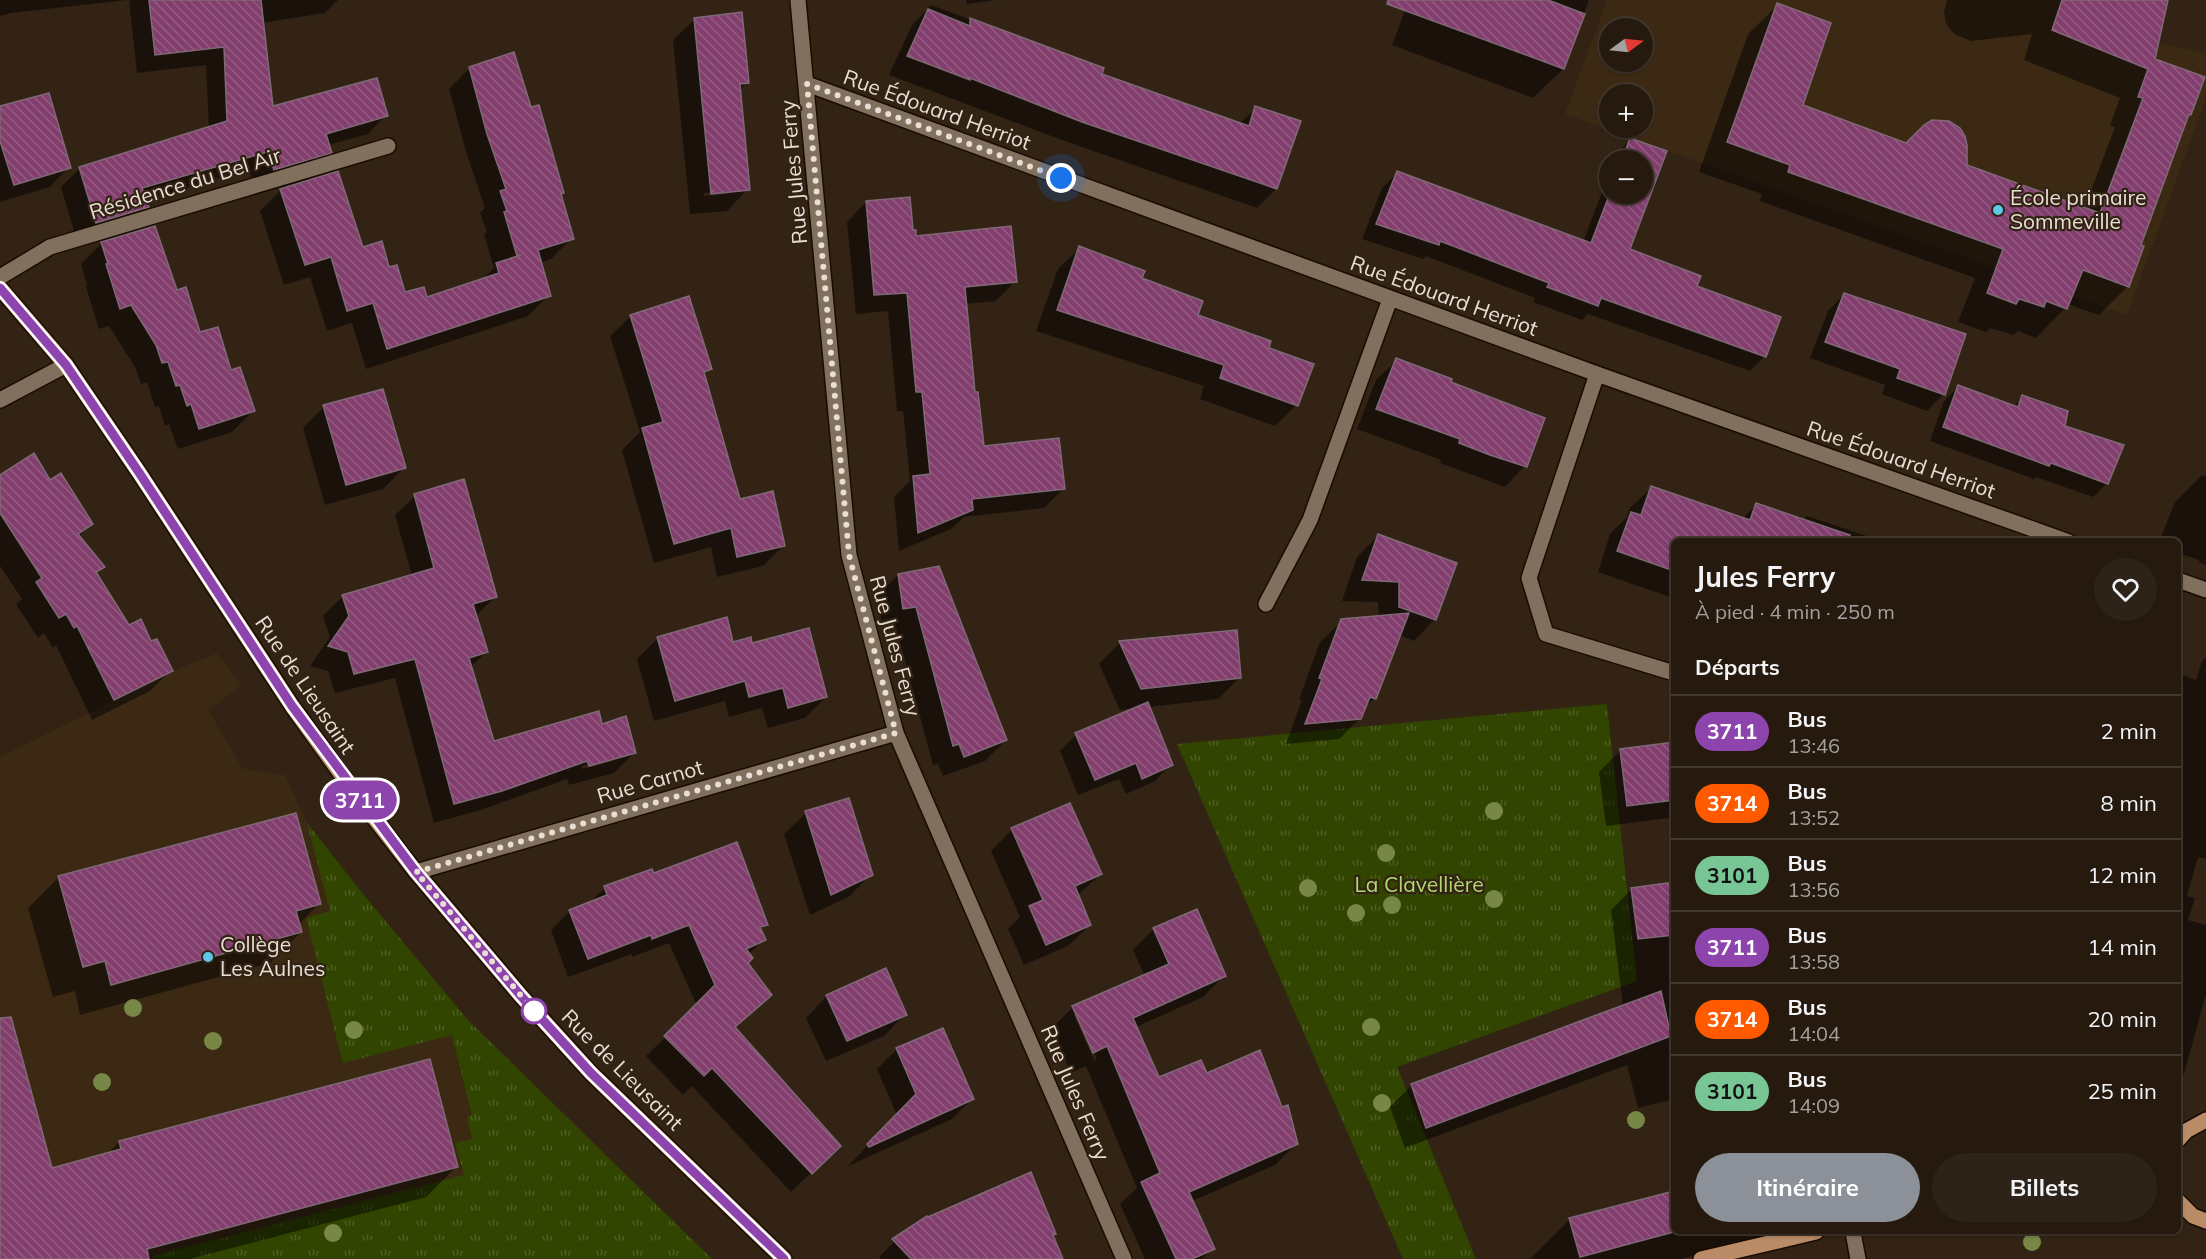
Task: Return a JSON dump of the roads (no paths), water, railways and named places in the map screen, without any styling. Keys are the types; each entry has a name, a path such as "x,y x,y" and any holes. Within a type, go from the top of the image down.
{"main road":[{"name":"Rue de Lieusaint","path":"0,288 66,365 292,706 416,872 521,996 591,1073 784,1259"},
{"path":"2181,1137 2186,1131 2206,1120"},
{"path":"2181,1204 2193,1216 2206,1221"},
{"path":"1701,1259 1807,1234"}],"street":[{"name":"Rue Jules Ferry","path":"798,0 849,555 896,733 1124,1259"},
{"name":"Rue Édouard Herriot","path":"807,84 1390,299 2058,538"},
{"name":"Résidence du Bel Air","path":"0,278 50,247 388,146"},
{"path":"1266,604 1310,520 1390,299"},
{"path":"0,400 66,365"},
{"path":"1597,374 1530,578 1546,634 1671,672"},
{"path":"2181,581 2206,590"},
{"name":"Rue Carnot","path":"416,872 896,733"},
{"path":"1853,1234 1858,1259"}],"place":[{"name":"École primaire Sommeville","path":"1998,210"},
{"name":"Collège Les Aulnes","path":"208,957"}],"park label":[{"name":"La Clavellière","path":"1419,885"}]}
